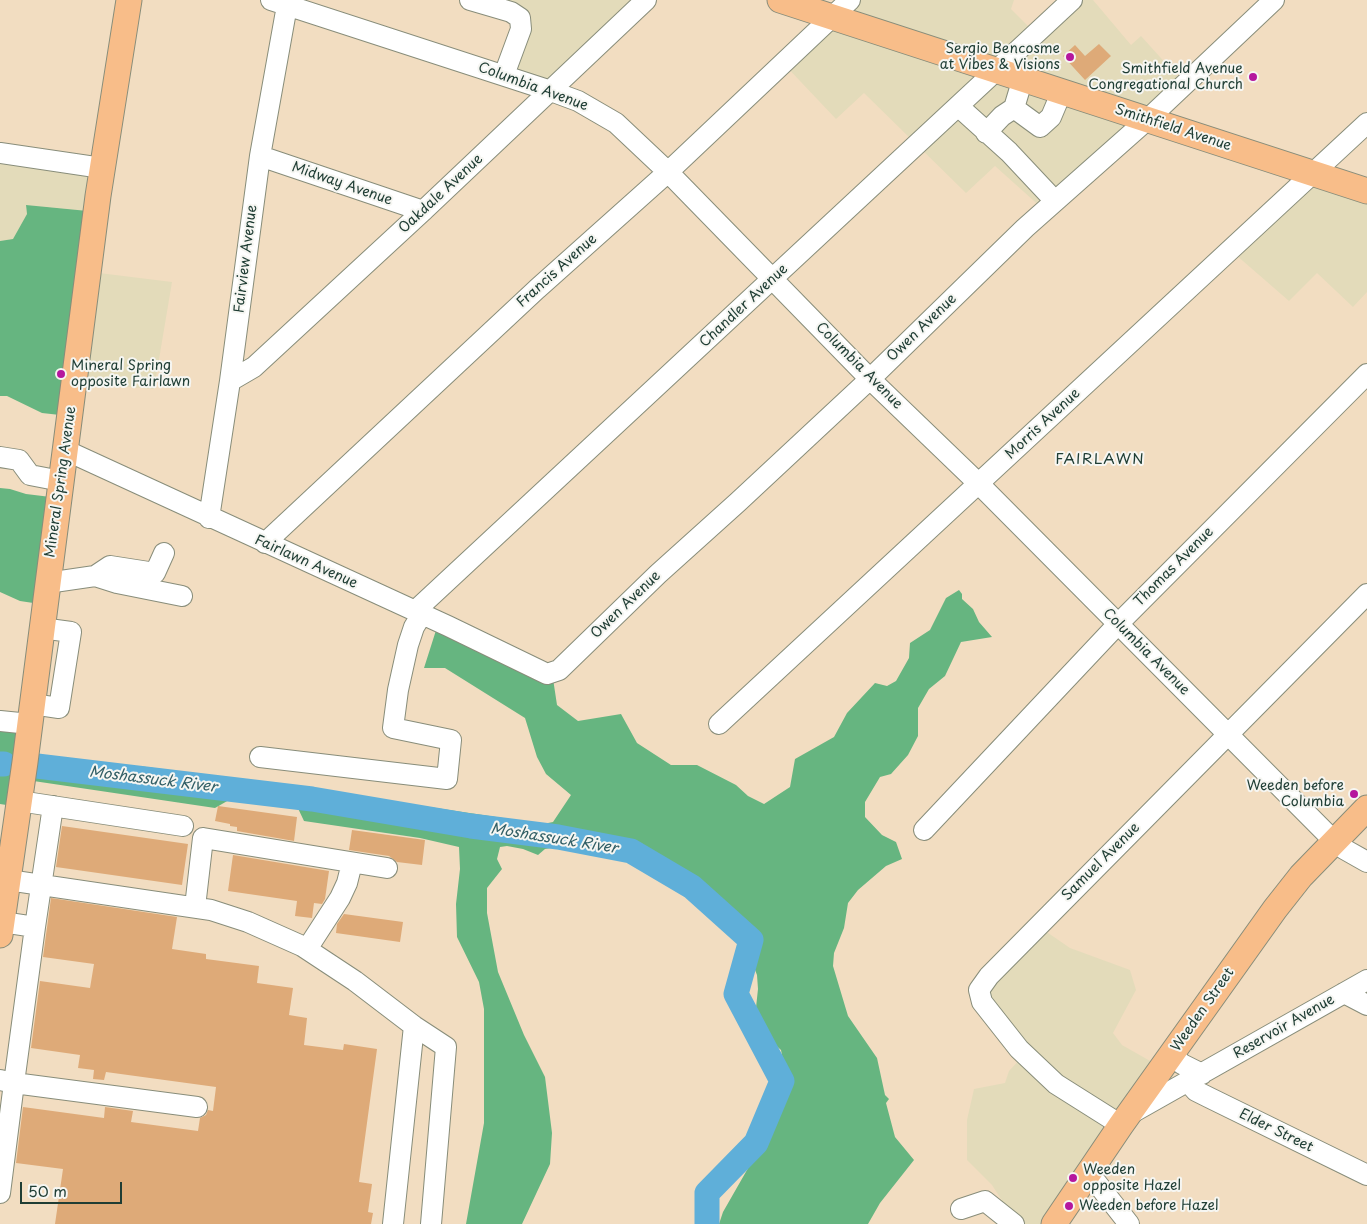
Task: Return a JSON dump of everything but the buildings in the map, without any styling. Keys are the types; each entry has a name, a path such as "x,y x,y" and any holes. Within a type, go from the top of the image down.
{"main road":[{"name":"Mineral Spring Avenue","path":"1,928 8,880 7,842 19,801 102,168 129,0"},
{"name":"Smithfield Avenue","path":"780,0 1367,191"},
{"name":"Weeden Street","path":"1054,1224 1124,1120 1275,909 1301,876 1367,808"}],"street":[{"path":"470,0 511,12 520,18 521,29 504,75"},
{"name":"Oakdale Avenue","path":"230,381 254,367 423,211 646,0"},
{"name":"Francis Avenue","path":"265,543 530,296 668,172 850,0"},
{"name":"Chandler Avenue","path":"419,613 1072,0"},
{"name":"Owen Avenue","path":"546,674 559,670 658,574 870,378 1025,228 1148,119 1274,0"},
{"name":"Columbia Avenue","path":"282,2 551,91 578,101 616,123 668,172 870,378 978,483 1334,841 1367,862"},
{"name":"Fairview Avenue","path":"209,518 230,381 282,2"},
{"path":"986,133 1002,116 1014,108 1023,78"},
{"path":"1014,108 1040,127 1051,118 1062,91"},
{"path":"958,106 1009,152 1055,201"},
{"name":"Morris Avenue","path":"719,724 1367,123"},
{"path":"0,153 102,168"},
{"name":"Midway Avenue","path":"260,156 423,211"},
{"name":"Thomas Avenue","path":"924,830 1118,624 1367,374"},
{"name":"Fairlawn Avenue","path":"65,450 209,518 419,613 546,674"},
{"path":"0,457 19,460 30,475 61,481"},
{"path":"47,583 95,576 110,566 155,573 164,553"},
{"path":"95,576 117,583 182,596"},
{"name":"Samuel Avenue","path":"1124,1120 1056,1084 1019,1049 982,1002 979,990 989,976 1367,594"},
{"path":"260,757 447,778 451,740 393,728 398,690 408,645 419,613"},
{"path":"0,721 59,708 71,632 41,628"},
{"path":"19,801 183,826"},
{"path":"0,1193 7,1082 35,927 52,806"},
{"path":"195,907 203,838 387,868"},
{"path":"307,950 340,898 347,883 352,863"},
{"path":"8,880 195,907 248,922 307,950 355,981 414,1026 446,1047 431,1224"},
{"path":"1,928 35,927"},
{"name":"Reservoir Avenue","path":"1124,1120 1367,980"},
{"path":"1344,993 1367,1005"},
{"path":"393,1224 414,1026"},
{"path":"1172,1055 1195,1078"},
{"name":"Elder Street","path":"1195,1078 1196,1091 1208,1098 1367,1176"},
{"path":"7,1082 197,1107"},
{"path":"1089,1173 1129,1224"},
{"path":"961,1208 985,1201 1014,1224"}],"shaded area":[{"path":"493,0 644,0 556,84 512,79 531,14"},
{"path":"850,0 1014,0 1011,9 1034,32 1071,0 1093,0 1131,45 1141,36 1179,78 1043,209 995,166 966,193 864,93 836,119 783,63"},
{"path":"0,153 102,169 98,212 26,205 27,214 13,239 0,241"},
{"path":"1308,173 1367,191 1367,292 1353,307 1317,273 1289,301 1228,248"},
{"path":"91,272 172,282 154,389 77,383"},
{"path":"1038,926 1070,948 1130,970 1136,990 1113,1033 1122,1045 1159,1066 1050,1224 1020,1224 1013,1218 992,1185 967,1160 967,1120 974,1089 1005,1083 1009,1071 1023,1056 983,1000"}],"green space":[{"path":"26,205 98,212 69,416 42,413 7,396 0,396 0,241 13,239 27,214"},
{"path":"0,488 26,494 59,498 40,604 20,601 0,592"},
{"path":"959,590 962,594 962,599 973,609 979,622 992,637 961,642 945,676 929,689 918,708 918,736 908,755 891,774 880,777 865,802 865,817 882,835 896,842 902,859 886,866 858,890 848,903 844,928 834,953 833,966 848,1016 877,1058 885,1095 889,1099 886,1103 895,1137 914,1160 880,1203 868,1224 719,1224 723,1212 789,1091 781,1050 754,1026 758,989 757,975 744,941 711,906 603,850 569,845 545,849 538,855 523,849 507,846 500,847 497,859 502,869 487,888 487,913 498,972 524,1035 545,1077 552,1133 550,1164 522,1224 466,1224 484,1123 484,1009 479,982 457,937 456,904 460,869 459,847 420,838 304,821 295,802 243,792 215,808 20,779 13,806 0,804 0,719 20,721 21,768 120,779 125,772 139,766 289,786 543,824 553,822 571,795 546,774 537,757 525,718 445,668 424,668 438,624 552,672 557,705 578,721 621,714 637,743 671,765 697,765 736,785 748,796 764,804 790,787 795,759 834,737 847,713 875,683 887,686 896,681 909,658 910,643 930,630 946,598"}],"waterway":[{"name":"Moshassuck River","path":"37,766 312,799 471,826 558,837 631,851 692,887 751,940 736,994 782,1081 756,1143 707,1193 707,1224"}],"place":[{"name":"Sergio Bencosme at Vibes & Visions","path":"1070,57"},
{"name":"Smithfield Avenue Congregational Church","path":"1253,77"},
{"name":"Mineral Spring opposite Fairlawn","path":"61,374"},
{"name":"Weeden before Columbia","path":"1354,794"},
{"name":"Weeden opposite Hazel","path":"1073,1178"},
{"name":"Weeden before Hazel","path":"1069,1206"}],"district":[{"name":"FAIRLAWN","path":"1100,460"}]}
